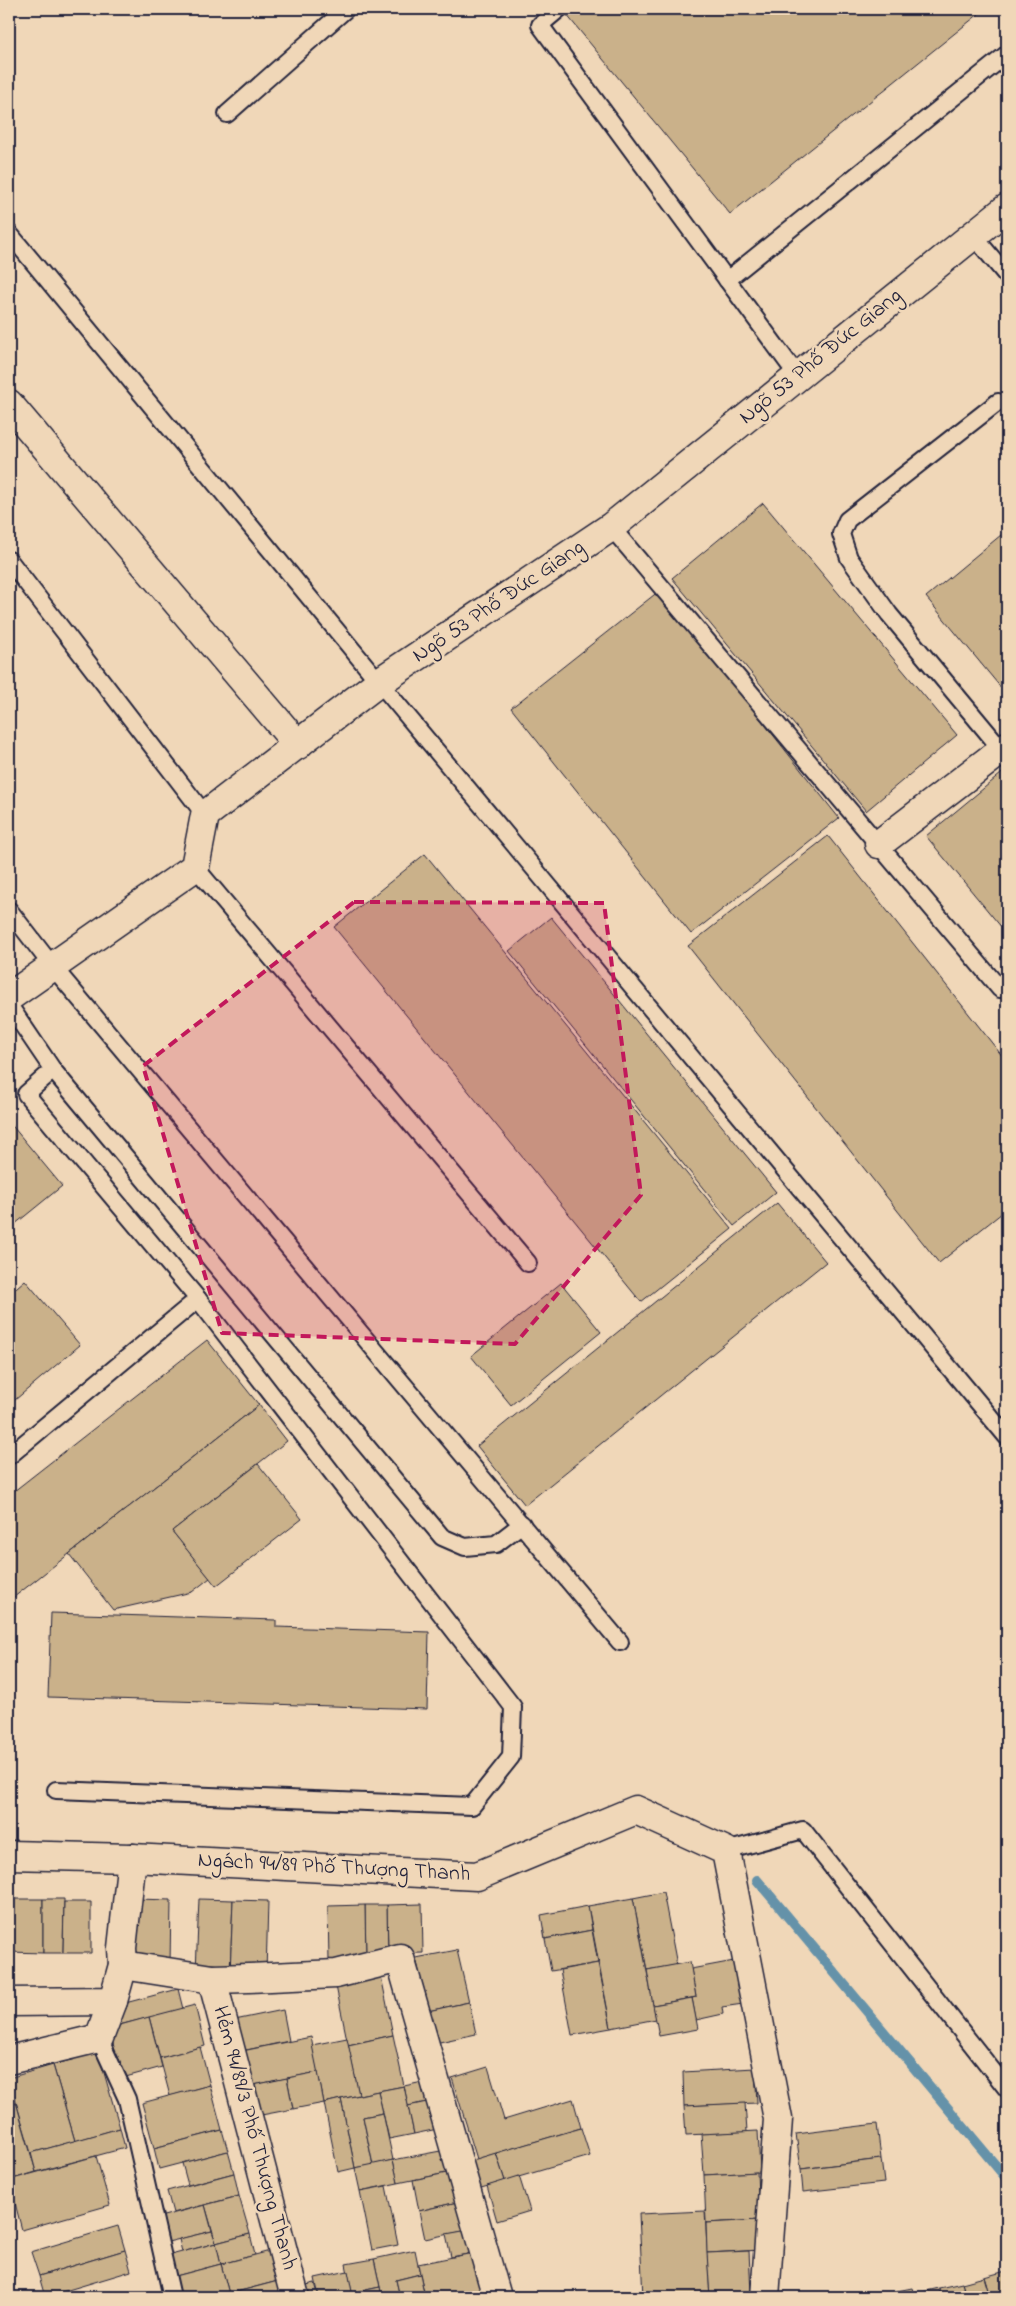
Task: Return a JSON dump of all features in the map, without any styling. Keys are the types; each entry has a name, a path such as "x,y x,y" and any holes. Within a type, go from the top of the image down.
{"street":[{"name":"Ngõ 53 Phố Đức Giang","path":"205,815 379,682 611,527 1007,208"},
{"path":"9,404 298,745"},
{"path":"878,844 1005,748"},
{"path":"9,997 195,867 205,815"},
{"name":"Ngách 94/89 Phố Thượng Thanh","path":"9,1856 132,1858 477,1876 636,1810 726,1852"},
{"path":"726,1852 778,2119 765,2297"},
{"path":"9,2060 99,2038 113,2001 123,1965 122,1948 132,1858"},
{"path":"123,1965 212,1979 336,1974 400,1958 497,2297"},
{"name":"Hẻm 94/89/3 Phố Thượng Thanh","path":"212,1979 295,2297"},
{"path":"9,2002 113,2001"}],"lane":[{"path":"227,114 346,9"},
{"path":"559,9 540,25 797,376"},
{"path":"727,280 1007,54"},
{"path":"9,233 379,682 1007,1437"},
{"path":"973,235 1007,276"},
{"path":"998,402 847,520 841,534 850,558 890,614 1005,748"},
{"path":"611,527 1000,989"},
{"path":"9,560 205,815"},
{"path":"195,867 528,1263"},
{"path":"9,910 53,967 620,1642"},
{"path":"9,1005 53,1070 442,1537 465,1547 496,1544 522,1524"},
{"path":"53,1070 26,1094 198,1299 513,1707 511,1758 472,1806 56,1790"},
{"path":"9,1456 198,1299"},
{"path":"726,1852 803,1830 1007,2089"},
{"path":"99,2038 127,2099 172,2297"}],"highlighted area":[{"path":"354,902 604,903 641,1195 515,1344 222,1333 143,1066"}],"building":[{"path":"572,9 985,9 730,214 566,14"},
{"path":"763,503 957,735 866,811 672,578"},
{"path":"1007,530 1007,695 926,597"},
{"path":"659,591 839,818 691,934 511,708"},
{"path":"1007,769 1007,934 926,836"},
{"path":"828,836 1007,1062 1007,1209 939,1263 688,946"},
{"path":"425,854 732,1229 641,1302 334,927"},
{"path":"551,917 776,1192 734,1226 509,951"},
{"path":"9,1122 62,1186 9,1229"},
{"path":"777,1203 826,1262 525,1505 477,1446"},
{"path":"25,1280 80,1345 9,1405 9,1294"},
{"path":"561,1283 601,1332 511,1405 471,1356"},
{"path":"207,1340 259,1405 9,1601 9,1495"},
{"path":"259,1405 287,1441 172,1531 210,1578 192,1592 113,1610 69,1554"},
{"path":"258,1464 302,1519 216,1586 172,1531"},
{"path":"51,1613 276,1620 276,1627 429,1632 427,1709 48,1697"},
{"path":"663,1892 677,1965 647,1970 633,1898"},
{"path":"633,1898 656,2019 611,2028 588,1906"},
{"path":"9,1899 43,1899 43,1953 9,1952"},
{"path":"43,1899 64,1899 63,1953 43,1953"},
{"path":"136,1899 171,1900 170,1965 135,1965"},
{"path":"199,1899 233,1900 230,1972 196,1971"},
{"path":"233,1900 268,1901 266,1974 230,1972"},
{"path":"64,1902 91,1902 91,1953 63,1953"},
{"path":"422,1904 423,1953 388,1954 387,1905"},
{"path":"365,1905 387,1905 388,1960 366,1961"},
{"path":"365,1905 366,1961 329,1962 328,1906"},
{"path":"588,1906 592,1930 545,1939 541,1915"},
{"path":"592,1930 598,1963 551,1971 545,1939"},
{"path":"457,1950 469,2002 428,2011 416,1958"},
{"path":"734,1961 743,2004 722,2007 723,2014 696,2020 692,1998 696,1997 691,1969"},
{"path":"690,1962 696,1997 653,2005 647,1970"},
{"path":"598,1963 611,2028 572,2035 560,1970"},
{"path":"380,1971 393,2035 348,2045 335,1981"},
{"path":"178,1989 183,2009 119,2025 114,2006"},
{"path":"692,1998 698,2029 659,2036 653,2005"},
{"path":"469,2002 476,2034 435,2043 428,2011"},
{"path":"195,2005 205,2046 160,2058 149,2017"},
{"path":"283,2010 289,2041 237,2052 230,2021"},
{"path":"149,2017 162,2067 122,2078 109,2028"},
{"path":"393,2035 404,2086 359,2095 348,2045"},
{"path":"311,2037 318,2072 244,2087 237,2052"},
{"path":"347,2038 359,2095 324,2103 312,2045"},
{"path":"200,2047 210,2085 170,2096 160,2058"},
{"path":"98,2052 120,2128 75,2141 53,2065"},
{"path":"53,2065 75,2141 31,2153 9,2078"},
{"path":"488,2067 504,2120 573,2099 581,2128 477,2159 452,2078"},
{"path":"755,2068 757,2103 684,2106 683,2072"},
{"path":"318,2072 324,2103 293,2109 287,2078"},
{"path":"9,2078 36,2172 9,2180"},
{"path":"287,2078 293,2109 251,2117 244,2087"},
{"path":"432,2080 436,2100 408,2106 404,2086"},
{"path":"210,2085 222,2130 154,2148 142,2103"},
{"path":"404,2086 414,2134 389,2139 378,2091"},
{"path":"378,2091 383,2113 363,2117 373,2165 355,2168 341,2099"},
{"path":"341,2099 355,2168 338,2172 324,2103"},
{"path":"436,2100 442,2128 414,2134 408,2106"},
{"path":"745,2103 747,2132 686,2135 684,2106"},
{"path":"383,2113 393,2160 373,2165 363,2117"},
{"path":"877,2124 881,2159 801,2169 796,2134"},
{"path":"120,2128 125,2148 36,2172 31,2153"},
{"path":"581,2128 590,2156 505,2181 496,2153"},
{"path":"222,2130 228,2151 159,2169 154,2148"},
{"path":"758,2131 760,2172 704,2175 701,2134"},
{"path":"451,2149 456,2171 398,2183 393,2160"},
{"path":"228,2151 234,2173 188,2185 182,2163"},
{"path":"496,2153 505,2181 471,2191 463,2163"},
{"path":"96,2156 110,2205 22,2230 9,2180"},
{"path":"881,2159 884,2183 803,2192 801,2169"},
{"path":"393,2160 398,2183 360,2191 355,2168"},
{"path":"456,2171 462,2201 419,2211 413,2180"},
{"path":"757,2172 759,2220 706,2223 704,2175"},
{"path":"234,2173 239,2196 173,2213 167,2191"},
{"path":"519,2176 530,2211 497,2221 487,2186"},
{"path":"386,2186 398,2245 372,2250 360,2191"},
{"path":"239,2196 250,2234 216,2243 205,2205"},
{"path":"462,2201 468,2230 425,2239 419,2211"},
{"path":"205,2205 212,2231 164,2243 156,2218"},
{"path":"705,2211 710,2297 643,2297 639,2214"},
{"path":"759,2220 761,2250 707,2253 706,2223"},
{"path":"118,2226 125,2250 39,2276 31,2252"},
{"path":"468,2230 473,2253 451,2257 446,2234"},
{"path":"212,2231 216,2243 182,2252 179,2239"},
{"path":"250,2234 255,2255 221,2264 216,2243"},
{"path":"216,2243 221,2264 172,2277 167,2256"},
{"path":"125,2250 131,2271 45,2297 39,2276"},
{"path":"415,2250 420,2274 396,2280 400,2297 382,2297 374,2259"},
{"path":"270,2251 278,2281 229,2294 221,2264"},
{"path":"749,2251 751,2295 710,2297 707,2253"},
{"path":"473,2253 481,2291 451,2297 425,2297 418,2264"},
{"path":"374,2259 380,2287 352,2293 346,2264"},
{"path":"221,2264 229,2294 216,2297 178,2297 172,2277"},
{"path":"348,2271 353,2297 319,2297 315,2278"},
{"path":"1006,2271 1007,2297 990,2297 984,2277"},
{"path":"420,2274 425,2297 400,2297 396,2280"},
{"path":"984,2277 990,2297 966,2297 962,2283"},
{"path":"278,2281 282,2297 216,2297 229,2294"},
{"path":"315,2283 319,2297 301,2297 298,2287"},
{"path":"962,2283 966,2297 941,2297 939,2288"},
{"path":"380,2287 382,2297 353,2297 352,2293"},
{"path":"912,2288 915,2297 898,2297 897,2291"},
{"path":"939,2288 941,2297 915,2297 914,2294"}],"waterway":[{"path":"757,1880 1007,2179"}]}
